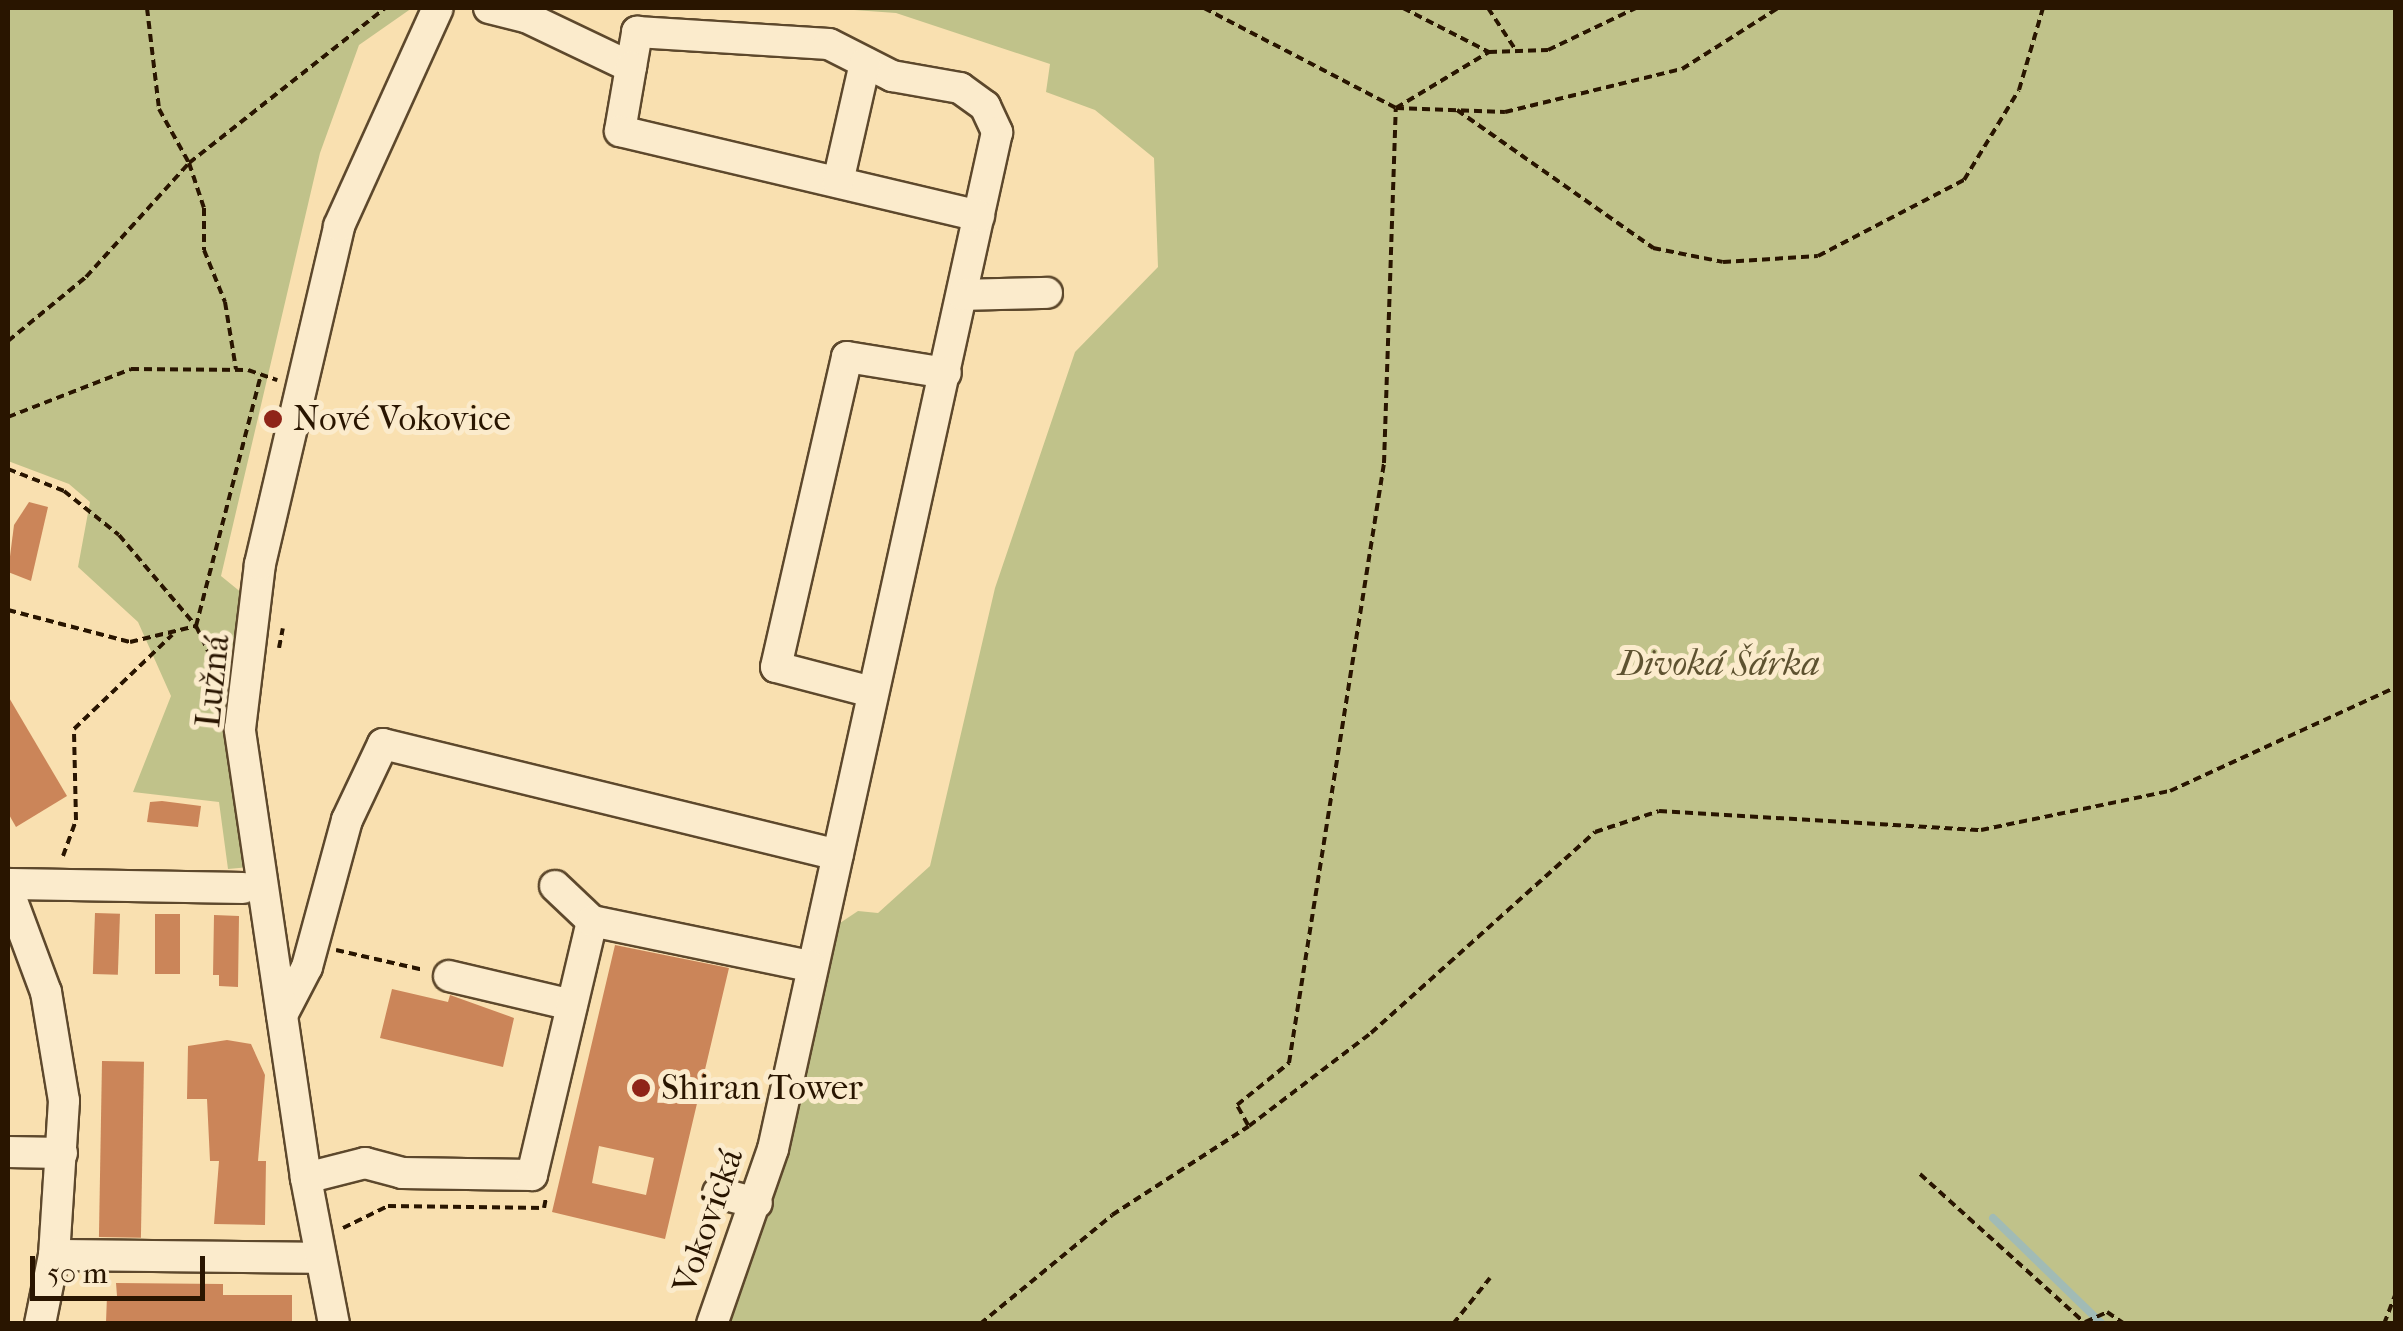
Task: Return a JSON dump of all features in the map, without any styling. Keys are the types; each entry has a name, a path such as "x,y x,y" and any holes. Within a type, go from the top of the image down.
{"street":[{"name":"Lužná","path":"334,1324 306,1178 240,729 260,564 339,226 438,8"},
{"path":"490,8 526,17 631,67 620,131 979,216"},
{"path":"526,17 556,8"},
{"name":"Vokovická","path":"631,67 637,32 829,44 892,76 960,88 985,106 997,132 838,855 756,1203 712,1324"},
{"path":"838,182 865,62"},
{"path":"963,295 1047,293"},
{"path":"872,692 776,667 847,356 946,373"},
{"path":"282,1015 314,945 347,820 383,744 838,855"},
{"path":"40,1324 54,1255 62,1152 57,1044 30,940 8,887 54,884 242,888"},
{"path":"555,886 592,921 810,966"},
{"path":"306,1178 365,1163 402,1173 532,1175 592,921"},
{"path":"448,976 572,1004"},
{"path":"8,1152 62,1152"},
{"path":"718,1193 756,1203"},
{"path":"54,1255 319,1258"}],"path":[{"path":"146,8 159,109 189,163 236,369"},
{"path":"8,341 86,277 189,163 385,8"},
{"path":"1204,8 1396,108 1505,112 1682,69 1778,8"},
{"path":"1403,8 1488,52 1548,50 1636,8"},
{"path":"1488,8 1517,51"},
{"path":"1458,110 1653,248 1723,262 1818,256 1964,180 2019,90 2044,8"},
{"path":"1396,108 1488,52"},
{"path":"1248,1126 1236,1105 1289,1063 1384,463 1396,108"},
{"path":"8,417 131,369 236,369 301,388"},
{"path":"196,626 261,374"},
{"path":"8,469 64,492 120,536 196,626 222,684"},
{"path":"8,610 130,642 196,626"},
{"path":"54,884 76,820 74,729 175,632"},
{"path":"980,1324 1112,1214 1248,1126 1371,1033 1595,832 1658,811 1981,830 2170,792 2396,687"},
{"path":"314,945 448,976"},
{"path":"1920,1174 2086,1323 2107,1312 2125,1324"},
{"path":"374,1214 381,1210"},
{"path":"1453,1324 1490,1278"},
{"path":"2384,1324 2396,1293"}],"green space":[{"path":"8,8 412,8 359,45 320,153 221,576 248,598 250,867 228,869 219,802 133,792 171,696 138,622 78,567 90,502 69,484 8,461"},
{"name":"Divoká Šárka","path":"826,8 2395,8 2395,1323 726,1324 780,1173 834,927 858,911 878,913 930,866 995,588 1075,352 1158,267 1154,158 1095,110 1046,92 1050,64 896,13"}],"building":[{"path":"29,502 48,507 31,581 8,572 14,525"},
{"path":"8,696 67,796 16,827 8,813"},
{"path":"150,802 201,806 198,827 147,822"},
{"path":"95,913 120,914 118,975 93,974"},
{"path":"155,914 180,914 180,974 155,974"},
{"path":"214,915 239,916 238,987 219,986 219,975 213,975"},
{"name":"Shiran Tower","path":"615,945 729,968 665,1239 552,1212","holes":["599,1146 654,1158 646,1195 592,1183"]},
{"path":"392,989 448,1002 450,995 514,1018 503,1067 380,1038"},
{"path":"227,1040 251,1044 265,1075 258,1161 266,1161 265,1225 214,1224 219,1161 210,1161 207,1099 187,1099 188,1046"},
{"path":"102,1061 144,1062 141,1238 99,1237"},
{"path":"116,1283 223,1284 223,1295 292,1295 292,1324 106,1322 107,1296 117,1296"}],"waterway":[{"path":"1993,1218 2102,1324"}],"place":[{"name":"Nové Vokovice","path":"273,419"},
{"name":"Shiran Tower","path":"641,1088"}]}
